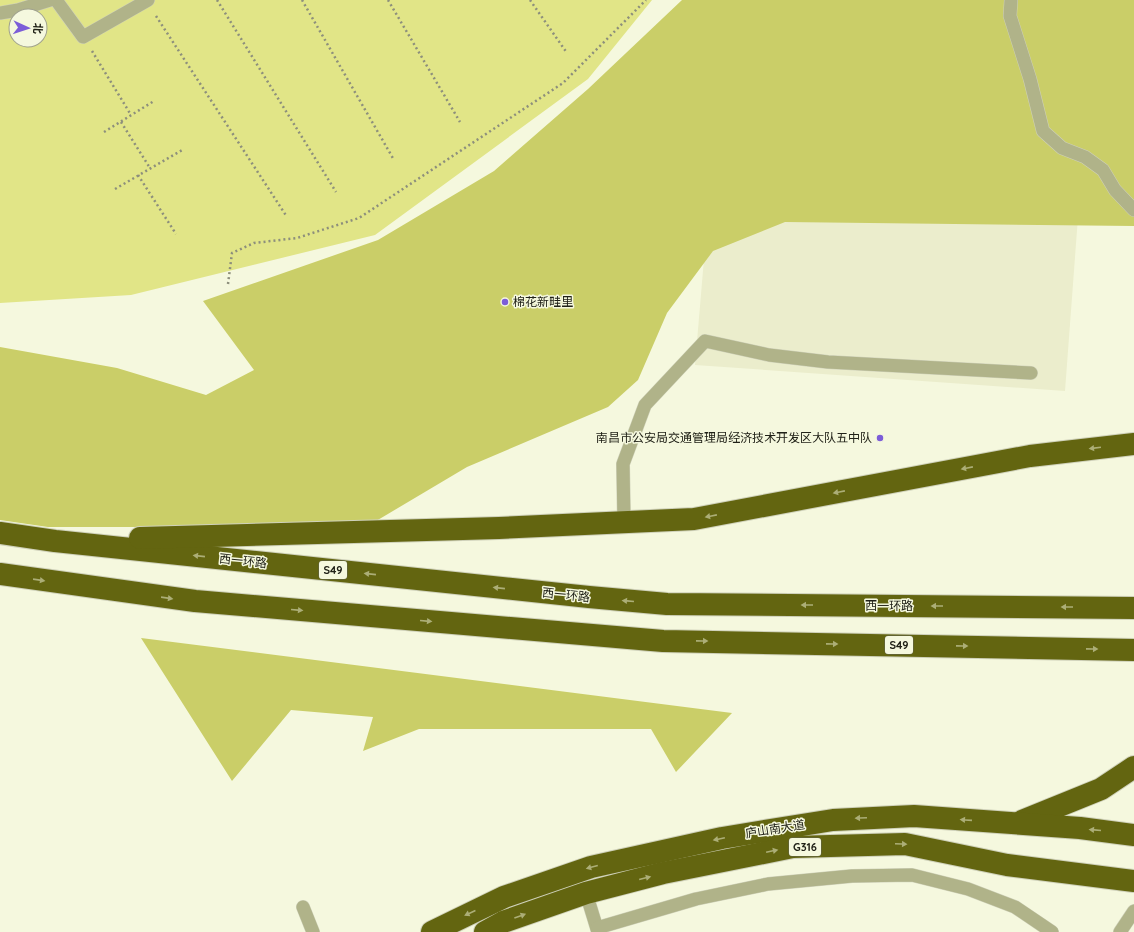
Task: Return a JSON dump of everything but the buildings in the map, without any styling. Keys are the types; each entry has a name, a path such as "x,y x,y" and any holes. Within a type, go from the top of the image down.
{"highway":[{"path":"55,541 499,528 694,519 1030,456 1134,444"},
{"name":"西一环路","path":"0,533 55,541 573,596 667,604 1134,608"},
{"name":"S49","path":"0,574 195,601 663,640 1134,650"},
{"path":"1017,823 1101,790 1134,767"},
{"name":"庐山南大道","path":"432,932 504,897 592,867 722,838 833,820 914,816 1102,830 1134,835"},
{"name":"庐山南大道","path":"485,932 503,922 586,893 663,873 793,847 905,844 1007,865 1134,881"}],"lane":[{"path":"0,13 18,10 50,0"},
{"path":"56,0 83,37 147,0"},
{"path":"1011,0 1010,16 1030,79 1043,131 1062,148 1085,157 1103,170 1115,190 1134,210"},
{"path":"624,522 623,464 645,405 705,341 769,355 828,362 1031,373"},
{"path":"586,893 598,930 696,899 768,884 852,876 912,875 968,889 1015,907 1052,932"},
{"path":"303,907 313,932"},
{"path":"1120,932 1134,911"}],"path":[{"path":"147,0 287,217"},
{"path":"217,0 336,192"},
{"path":"302,0 394,160"},
{"path":"388,0 460,122"},
{"path":"530,0 567,53"},
{"path":"228,284 232,254 254,243 297,238 359,218 563,83 646,0"},
{"path":"103,70 131,115"},
{"path":"104,132 154,101"},
{"path":"121,122 150,168"},
{"path":"115,189 184,149"},
{"path":"138,175 176,234"}],"shaded area":[{"path":"709,200 1078,217 1065,391 695,365"}],"green space":[{"path":"0,0 652,0 588,79 375,235 131,295 0,303"},
{"path":"682,0 1134,0 1134,226 785,222 713,251 667,313 638,380 608,407 467,467 366,527 48,527 0,520 0,347 117,368 206,395 254,370 203,301 378,240 494,171 588,89"},
{"path":"141,638 732,713 676,772 651,729 419,729 363,751 373,717 291,710 232,781"}],"place":[{"name":"棉花新畦里","path":"505,302"},
{"name":"南昌市公安局交通管理局经济技术开发区大队五中队","path":"880,438"}]}
